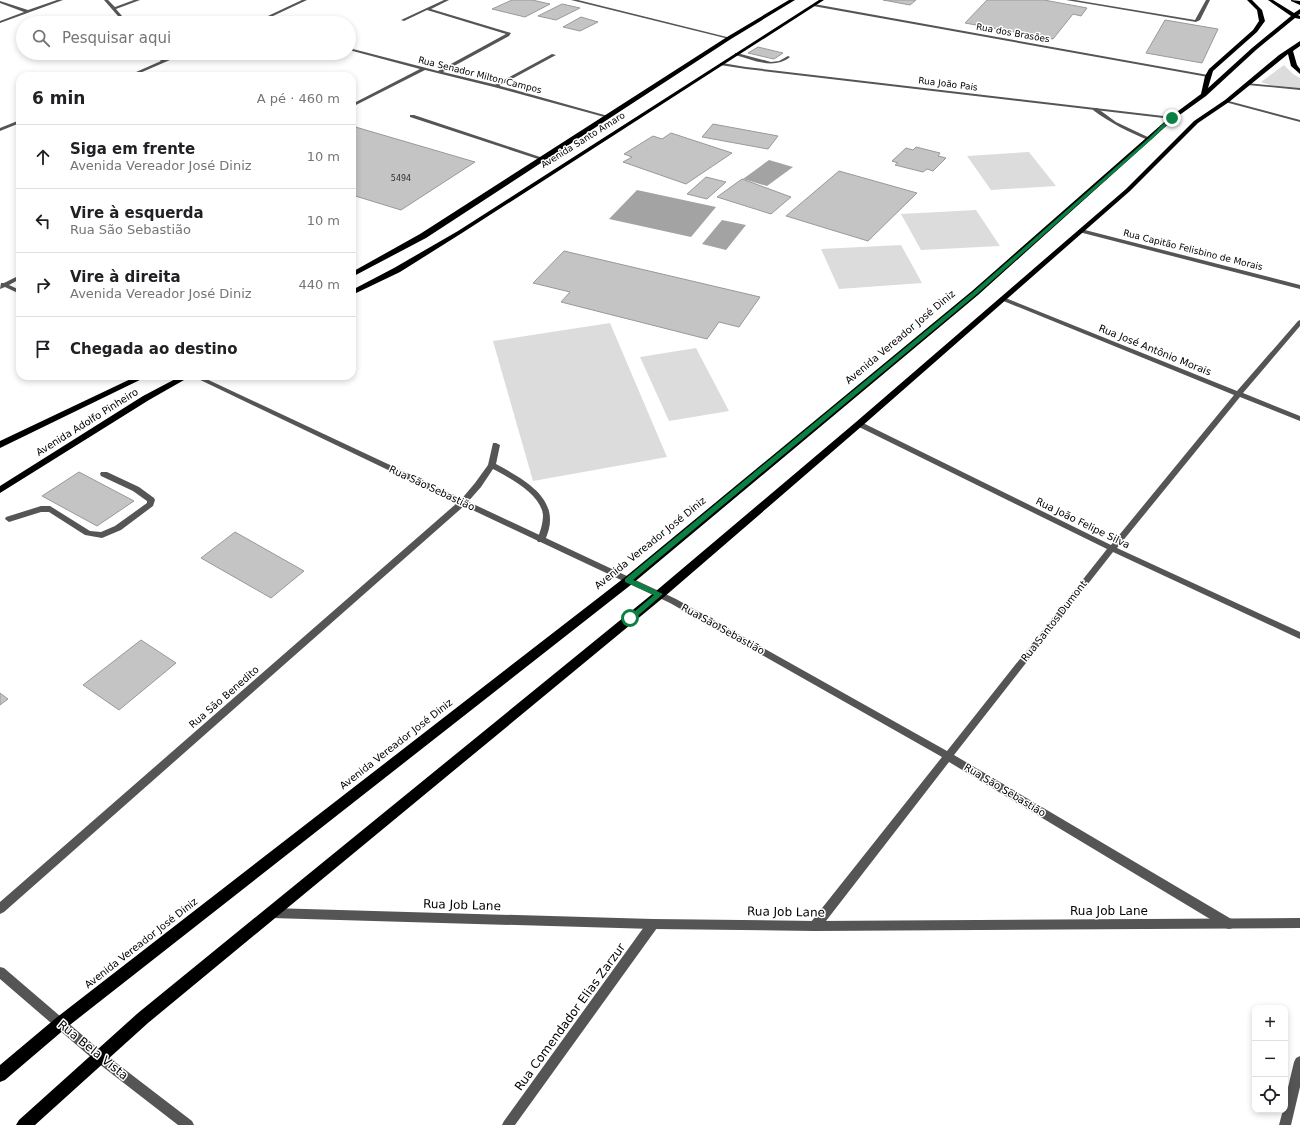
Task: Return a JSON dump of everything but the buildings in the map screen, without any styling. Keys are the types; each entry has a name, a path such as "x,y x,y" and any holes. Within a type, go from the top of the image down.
{"main road":[{"name":"Avenida Santo Amaro","path":"356,273 423,236 606,117 730,38 793,0"},
{"name":"Avenida Santo Amaro","path":"356,292 397,270 460,232 822,0"},
{"path":"1204,95 1208,76 1211,70 1260,25 1262,17 1259,10 1249,0"},
{"path":"1271,0 1300,11"},
{"path":"1271,0 1300,19"},
{"path":"1293,0 1300,3"},
{"name":"Avenida Vereador José Diniz","path":"0,1075 61,1023 628,581 975,293 1172,118 1204,95 1254,49 1300,11"},
{"path":"24,1125 98,1056 143,1018 660,594 859,424 1128,190 1196,122 1227,101 1281,56 1290,52 1300,43"},
{"path":"1290,52 1294,66 1300,72"},
{"path":"0,445 136,380"},
{"name":"Avenida Adolfo Pinheiro","path":"0,490 146,398 179,380"}],"street":[{"path":"17,16 61,0"},
{"path":"106,0 120,16"},
{"path":"114,9 138,0"},
{"path":"270,16 305,0"},
{"path":"403,20 447,0"},
{"path":"573,0 730,38"},
{"path":"1068,0 1197,20 1208,0"},
{"path":"0,2 29,12"},
{"name":"Rua dos Brasões","path":"814,5 1208,76"},
{"path":"427,9 509,33 508,35 440,72"},
{"path":"0,22 16,16"},
{"name":"Rua Senador Milton Campos","path":"356,51 495,86 606,117"},
{"path":"737,54 771,63 780,62 788,57"},
{"path":"495,86 554,55"},
{"path":"138,72 164,61"},
{"name":"Rua João Pais","path":"722,64 1172,118"},
{"path":"356,104 424,69"},
{"path":"1248,84 1300,89"},
{"path":"1227,101 1300,121"},
{"path":"1095,109 1107,119 1122,127 1150,138"},
{"path":"412,116 543,158"},
{"path":"0,130 16,123"},
{"name":"Rua Capitão Felisbino de Morais","path":"1081,231 1300,287"},
{"path":"2,285 16,279"},
{"path":"2,285 16,290"},
{"name":"Rua José Antônio Morais","path":"1003,299 1300,419"},
{"name":"Rua Santos Dumont","path":"814,926 1111,548 1238,393 1300,322"},
{"name":"Rua São Sebastião","path":"204,380 628,581 660,594 948,756 1230,924"},
{"name":"Rua João Felipe Silva","path":"859,424 1111,548 1300,636"},
{"path":"496,445 492,465 515,478 536,494 546,509 546,523 541,540"},
{"name":"Rua São Benedito","path":"0,909 463,502 478,485 492,465"},
{"path":"8,519 40,509 50,509 88,533 96,535 108,533 118,528 150,504 151,500 136,489 104,474"},
{"name":"Rua Job Lane","path":"271,913 653,924 814,926 1300,923"},
{"name":"Rua Comendador Elias Zarzur","path":"508,1125 653,924"},
{"name":"Rua Bela Vista","path":"0,972 98,1056 188,1125"},
{"path":"1285,1125 1300,1062"}],"shaded area":[{"path":"1284,65 1293,74 1300,78 1300,88 1270,85 1261,82"},
{"path":"1029,152 1056,186 991,190 967,156"},
{"path":"769,160 793,167 767,186 743,179"},
{"path":"637,190 716,207 691,237 609,219"},
{"path":"976,210 1000,246 921,250 901,214"},
{"path":"722,220 746,225 726,250 702,244"},
{"path":"901,245 922,283 839,289 821,249"},
{"path":"610,323 667,457 533,481 493,341"},
{"path":"696,348 729,411 669,421 640,357"}],"route":[{"path":"630,618 660,594 628,581 975,293 1172,118"}]}
